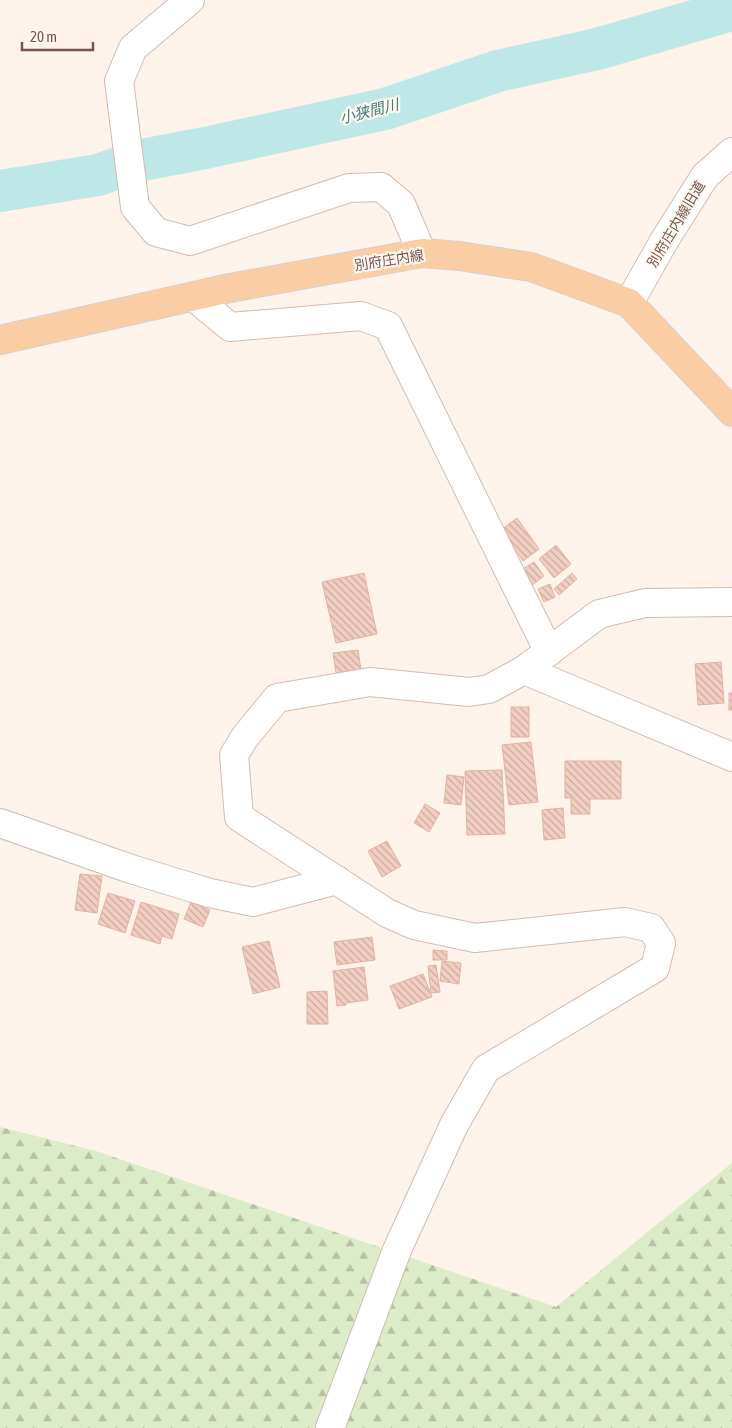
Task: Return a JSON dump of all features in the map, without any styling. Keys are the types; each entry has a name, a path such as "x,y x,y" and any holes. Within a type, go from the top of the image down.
{"main road":[{"name":"別府庄内線","path":"0,340 230,288 422,253 459,256 531,267 629,303 732,412"}],"street":[{"path":"190,0 133,48 119,81 135,207 156,232 190,240 349,188 381,187 401,204 422,253"},
{"name":"別府庄内線旧道","path":"629,303 664,241 705,176 732,152"},
{"path":"194,297 230,326 361,316 388,326 549,652"},
{"path":"330,1428 397,1250 454,1125 486,1069 655,968 662,943 651,928 625,922 475,938 414,925 387,913 238,817 234,755 245,737 277,698 370,682 469,692 489,689 524,670 599,614 645,603 732,602"},
{"path":"524,670 732,757"},
{"path":"0,823 131,869 210,893 253,902 337,880"}],"green space":[{"path":"0,1127 96,1151 556,1307 732,1163 732,1428 0,1428"}],"building":[{"path":"517,518 539,549 523,561 501,530"},
{"path":"556,545 571,564 554,578 539,559"},
{"path":"534,562 544,576 531,586 520,571"},
{"path":"364,573 377,634 336,643 322,582"},
{"path":"572,573 577,579 559,595 554,589"},
{"path":"550,584 555,597 544,602 538,589"},
{"path":"358,650 361,670 336,673 333,653"},
{"path":"721,662 724,703 698,705 695,664"},
{"path":"729,693 732,693 732,710 729,710"},
{"path":"511,707 529,707 529,737 511,737"},
{"path":"531,742 538,802 509,805 502,745"},
{"path":"565,761 621,761 621,799 590,799 590,814 571,814 571,798 565,798"},
{"path":"502,770 505,834 467,835 465,771"},
{"path":"447,775 464,777 461,805 444,803"},
{"path":"425,804 440,813 429,832 414,823"},
{"path":"563,808 565,838 544,840 542,810"},
{"path":"387,841 401,866 382,877 368,851"},
{"path":"80,874 102,876 97,913 75,910"},
{"path":"108,893 135,901 125,933 98,924"},
{"path":"141,902 179,914 172,939 162,936 160,944 131,935"},
{"path":"191,902 210,910 203,927 184,919"},
{"path":"372,937 375,960 337,965 334,942"},
{"path":"269,941 280,987 253,994 242,947"},
{"path":"433,950 447,951 447,960 433,960"},
{"path":"442,961 461,963 459,984 440,981"},
{"path":"436,965 440,992 431,993 428,966"},
{"path":"364,967 368,1000 337,1006 333,971"},
{"path":"423,974 432,997 399,1009 390,986"},
{"path":"327,991 328,1024 307,1024 307,992"}],"waterway":[{"name":"小狭間川","path":"0,191 98,175 137,161 385,109 498,71 597,49 732,10"}]}
